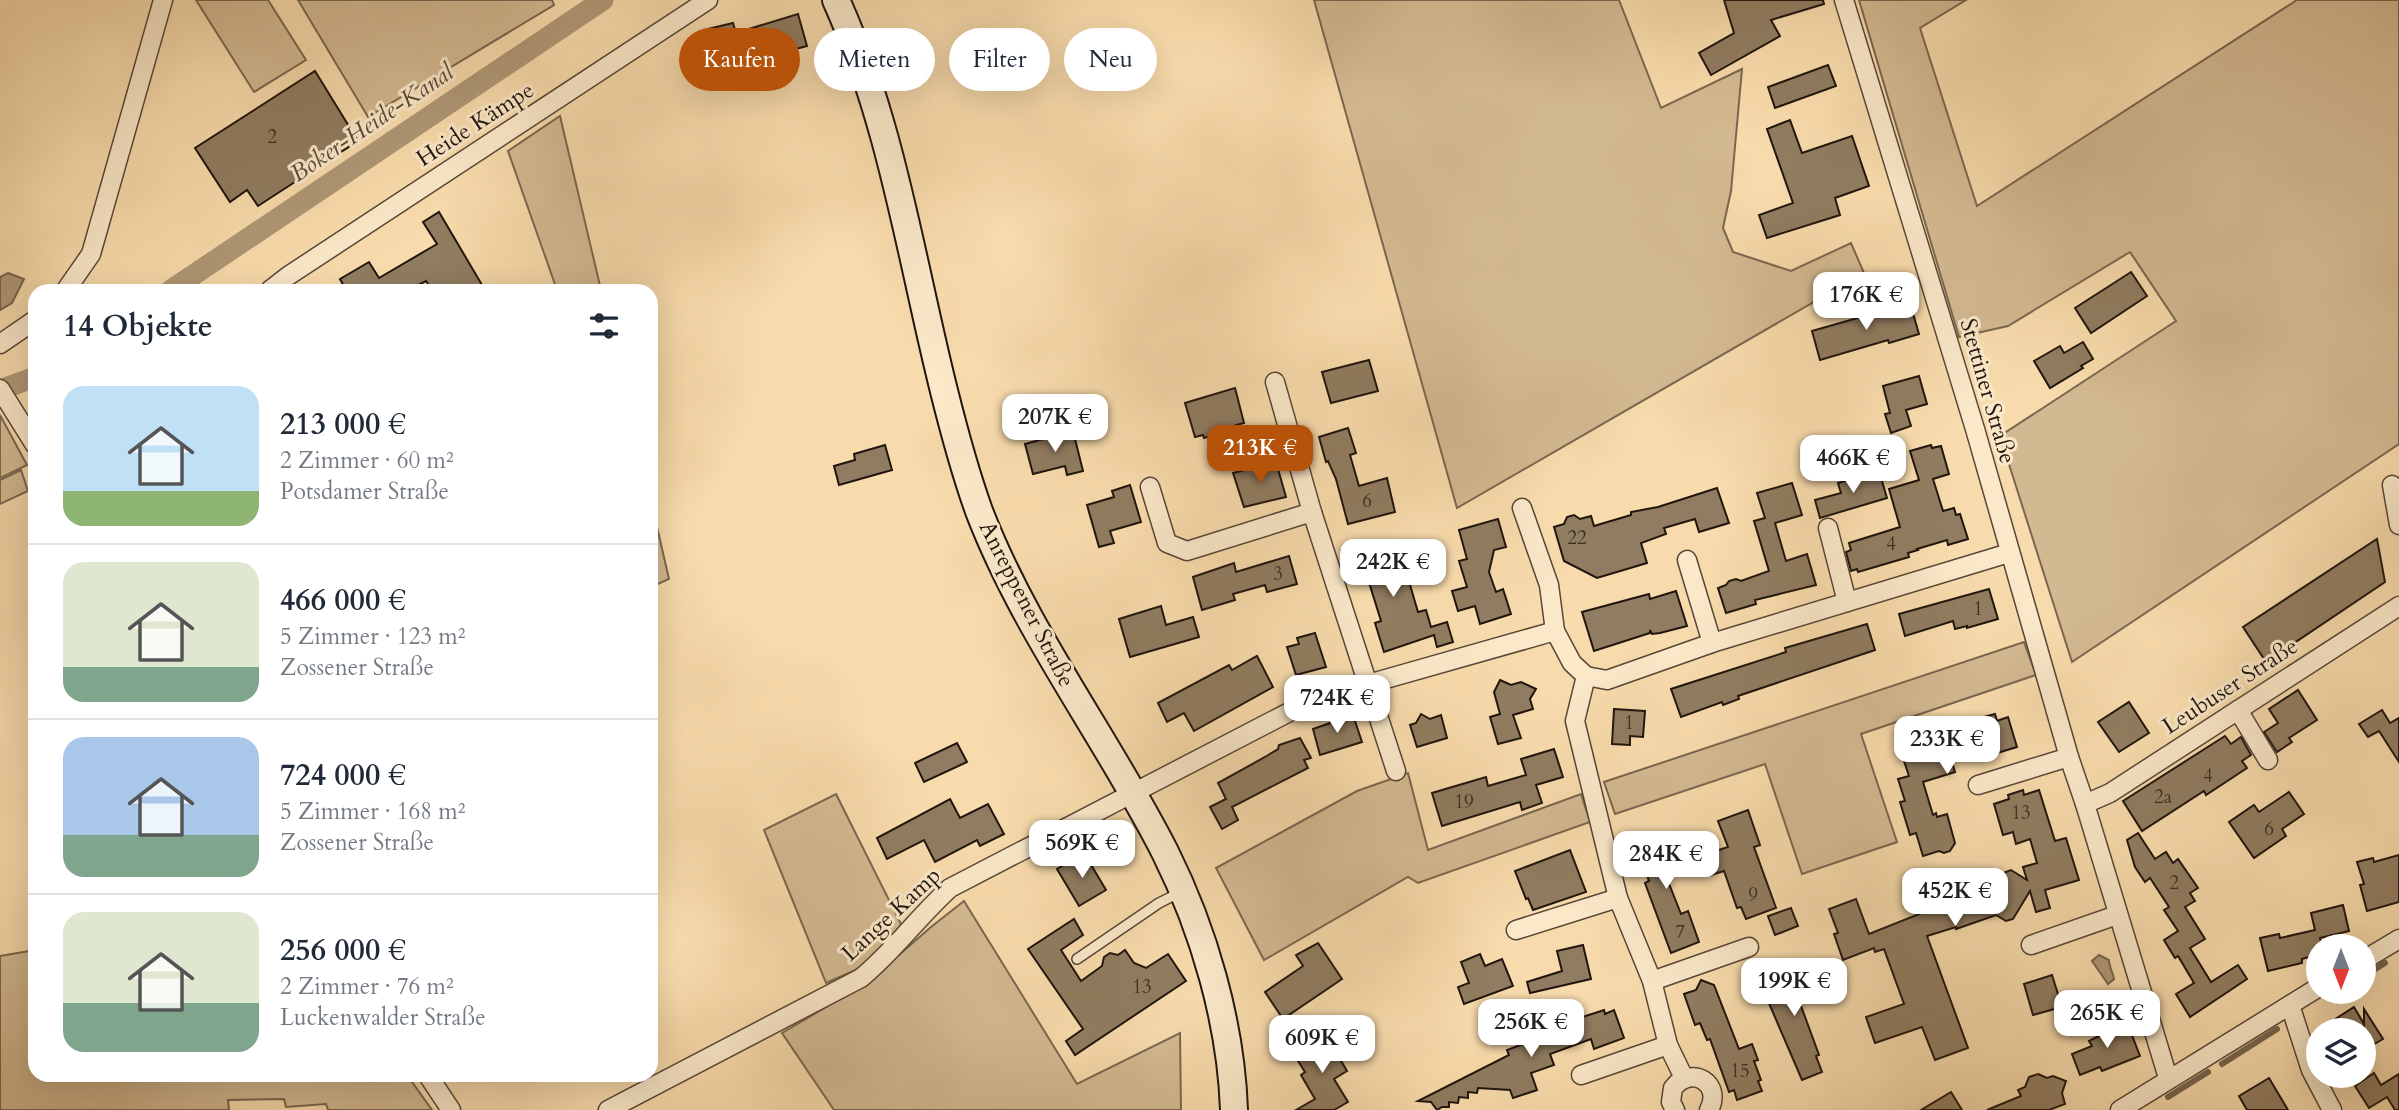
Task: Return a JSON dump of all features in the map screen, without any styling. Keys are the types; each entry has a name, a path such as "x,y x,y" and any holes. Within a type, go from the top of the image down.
{"street":[{"path":"70,284 91,254 163,0"},
{"name":"Heide Kämpe","path":"278,284 708,0"},
{"name":"Anreppener Straße","path":"836,0 855,43 892,159 939,371 978,509 1010,582 1052,660 1132,794 1182,891 1207,962 1223,1021 1234,1110"},
{"name":"Stettiner Straße","path":"1844,0 1975,429 2008,553 2069,757 2168,1078"},
{"path":"0,344 28,325"},
{"path":"1275,382 1312,512 1396,771"},
{"path":"0,389 28,434"},
{"path":"2392,485 2399,525"},
{"path":"1150,488 1167,543 1187,551 1312,512"},
{"path":"1522,509 1549,585 1555,631 1572,663 1587,676 1607,680 1712,643 2008,553"},
{"path":"1828,528 1847,602"},
{"path":"1687,560 1712,643"},
{"name":"Leubuser Straße","path":"2085,804 2110,793 2399,606"},
{"name":"Lange Kamp","path":"608,1110 862,978 886,957 925,911 950,888 1299,708 1367,684 1555,631"},
{"path":"1587,676 1575,721 1618,898 1652,981 1668,1045 1684,1078"},
{"path":"2238,710 2268,760"},
{"path":"1978,785 2069,757"},
{"path":"1516,930 1618,898"},
{"path":"2031,945 2117,915"},
{"path":"2376,953 2399,939"},
{"path":"1652,981 1749,947"},
{"path":"2120,1110 2306,995"},
{"path":"2290,1005 2311,1070 2332,1110"},
{"path":"1581,1075 1668,1045"},
{"path":"1675,1110 1671,1095 1673,1088 1684,1078 1698,1078 1710,1087 1713,1101 1709,1110"},
{"path":"432,1082 451,1110"}],"lane":[{"path":"1077,959 1159,903 1182,891"}],"shaded area":[{"path":"196,0 268,0 306,60 254,92"},
{"path":"298,0 552,0 554,5 368,117"},
{"path":"1314,0 1619,0 1661,108 1742,69 1731,191 1723,228 1733,252 1791,271 1851,243 1864,273 1457,508"},
{"path":"1859,0 1966,0 1920,28 1977,206 2297,0 2399,0 2399,444 2072,662 2000,436 2176,321 2130,252 2008,326 1959,337"},
{"path":"560,116 600,284 555,284 508,151"},
{"path":"8,273 24,279 12,303 0,310 0,277"},
{"path":"0,415 27,465 0,478"},
{"path":"21,470 28,491 0,504 0,480"},
{"path":"658,531 669,579 658,584"},
{"path":"2024,642 2036,675 1861,734 1897,842 1802,874 1765,764 1615,814 1604,782"},
{"path":"1408,773 1428,850 1581,794 1590,822 1418,883 1408,877 1264,960 1216,868 1357,791"},
{"path":"836,794 902,926 882,949 858,969 826,983 764,830"},
{"path":"964,901 1077,1084 1180,1033 1181,1110 834,1110 782,1033 867,983"},
{"path":"28,951 28,1082 412,1082 432,1110 328,1110 326,1104 286,1107 284,1099 228,1100 229,1110 0,1110 0,956"},
{"path":"2099,955 2109,960 2114,979 2108,984 2092,961"}],"building":[{"path":"1724,0 1823,0 1824,4 1771,20 1780,36 1711,75 1699,53 1734,33"},
{"path":"798,14 807,46 800,48 800,28 752,28"},
{"path":"733,23 734,28 712,28"},
{"path":"1828,65 1836,86 1775,108 1768,87"},
{"path":"315,71 358,141 258,206 247,190 230,202 195,148"},
{"path":"1790,120 1802,153 1852,136 1869,186 1835,198 1840,215 1767,238 1759,215 1793,203 1767,129"},
{"path":"439,212 481,284 428,284 426,281 420,284 343,284 340,279 369,262 379,278 437,244 423,222"},
{"path":"2131,272 2147,296 2091,333 2075,308"},
{"path":"1910,303 1919,334 1820,360 1812,331"},
{"path":"2083,342 2093,359 2050,388 2034,361 2060,346 2064,353"},
{"path":"1369,360 1378,391 1331,403 1322,372"},
{"path":"1919,376 1927,404 1906,410 1911,426 1891,433 1885,414 1890,413 1883,386"},
{"path":"1235,388 1244,423 1204,438 1203,435 1195,437 1185,403"},
{"path":"1348,428 1356,453 1350,455 1359,486 1387,478 1395,512 1348,524 1336,479 1328,461 1326,462 1319,437"},
{"path":"1073,431 1083,471 1067,475 1065,466 1033,474 1025,444"},
{"path":"885,445 892,470 839,485 834,466 855,460 854,454"},
{"path":"1931,445 1932,448 1941,446 1949,474 1933,479 1943,511 1954,508 1956,515 1960,514 1968,539 1948,545 1947,540 1908,553 1909,557 1858,572 1857,569 1851,571 1846,552 1851,550 1849,543 1900,527 1889,489 1919,480 1910,451"},
{"path":"1276,462 1286,497 1244,507 1233,473"},
{"path":"1879,471 1887,498 1820,518 1815,500 1841,493 1838,483"},
{"path":"1792,483 1802,515 1775,523 1786,561 1807,554 1816,585 1755,600 1756,604 1726,613 1718,588 1729,581 1741,581 1769,571 1754,521 1765,518 1757,493"},
{"path":"1130,485 1141,522 1110,531 1114,543 1099,547 1087,505 1114,497 1112,491"},
{"path":"1717,488 1729,523 1699,532 1695,519 1664,528 1666,534 1641,543 1647,563 1597,578 1564,561 1554,527 1564,524 1567,517 1574,515 1580,519 1591,516 1594,526 1631,515 1631,512 1658,507"},
{"path":"1498,519 1506,547 1494,550 1489,572 1496,592 1503,589 1511,614 1480,624 1475,606 1458,611 1452,591 1467,587 1459,561 1467,559 1459,530"},
{"path":"2377,539 2385,582 2266,662 2243,627"},
{"path":"1367,543 1373,559 1400,551 1418,612 1426,610 1431,627 1447,622 1453,642 1437,647 1434,635 1384,652 1375,623 1381,621 1367,576 1350,582 1341,550"},
{"path":"1289,556 1297,584 1267,592 1265,585 1233,594 1235,600 1202,610 1193,577 1234,563 1236,572"},
{"path":"1989,589 1998,619 1955,629 1953,621 1905,636 1899,614"},
{"path":"1676,591 1687,626 1652,634 1650,630 1650,633 1594,651 1582,612 1649,594 1650,599"},
{"path":"1161,606 1166,625 1193,617 1199,637 1130,657 1119,619"},
{"path":"1867,624 1875,650 1738,696 1739,699 1723,705 1722,702 1681,717 1671,689 1786,652 1785,648"},
{"path":"1315,633 1326,667 1296,675 1287,647 1299,644 1297,638"},
{"path":"1257,656 1273,687 1194,731 1184,713 1167,722 1158,703 1229,665 1232,670"},
{"path":"1500,680 1511,685 1521,682 1536,689 1530,699 1533,709 1513,715 1521,738 1498,744 1490,717 1500,714 1494,692"},
{"path":"2298,690 2317,720 2289,738 2292,742 2277,752 2264,732 2278,723 2269,709"},
{"path":"2129,702 2149,733 2119,752 2098,722"},
{"path":"1614,709 1645,711 1643,737 1630,736 1630,745 1612,744"},
{"path":"2382,710 2390,723 2399,718 2399,762 2379,731 2368,737 2359,724"},
{"path":"1421,714 1430,719 1441,715 1447,738 1417,747 1410,725 1416,723"},
{"path":"1995,714 1997,721 2008,717 2017,747 1984,757 1982,752 1952,762 1955,772 1923,782 1933,815 1936,813 1937,817 1947,814 1955,843 1950,851 1923,856 1916,833 1910,835 1900,802 1905,801 1898,779 1909,776 1904,761 1932,752 1928,741 1956,733 1955,730 1963,727 1961,723"},
{"path":"1353,715 1362,742 1320,755 1313,729"},
{"path":"2225,736 2231,744 2241,737 2251,755 2242,761 2247,768 2206,795 2204,791 2142,831 2123,801"},
{"path":"1300,738 1311,758 1304,760 1308,768 1232,807 1238,820 1222,829 1210,807 1226,799 1218,783 1278,749 1279,745"},
{"path":"957,743 967,762 924,782 915,763"},
{"path":"1554,749 1563,777 1536,785 1542,803 1522,810 1520,802 1442,826 1432,793 1486,777 1488,786 1526,775 1521,759"},
{"path":"2023,790 2024,795 2039,790 2055,841 2066,838 2079,880 2045,890 2050,908 2036,912 2030,891 2013,919 2006,921 1996,915 1927,936 1968,1048 1935,1060 1922,1027 1875,1043 1866,1017 1904,1004 1884,949 1875,952 1874,948 1843,960 1834,934 1838,933 1829,909 1856,899 1869,934 1937,907 1934,897 1999,880 2003,873 2011,870 2027,880 2023,867 2037,863 2030,839 2016,844 2013,832 2003,835 1994,804"},
{"path":"2289,792 2304,814 2282,829 2286,836 2254,858 2229,822 2254,805 2259,812"},
{"path":"950,799 960,818 988,804 1004,834 980,846 977,840 935,862 924,840 887,859 877,838"},
{"path":"1748,810 1760,845 1754,847 1776,908 1746,919 1741,907 1737,908 1724,871 1711,875 1704,855 1728,847 1718,821"},
{"path":"2138,833 2155,859 2166,852 2173,863 2178,859 2198,888 2190,893 2195,901 2185,907 2205,939 2190,948 2211,982 2238,965 2247,979 2190,1017 2176,994 2194,983 2178,956 2175,958 2164,940 2178,931 2164,910 2169,907 2150,878 2145,882 2135,867 2127,840"},
{"path":"1670,834 1683,869 1666,876 1681,914 1688,911 1699,942 1671,953 1645,883 1649,881 1637,847 1640,841"},
{"path":"1570,850 1586,892 1533,910 1515,871"},
{"path":"1084,853 1106,890 1079,906 1057,869"},
{"path":"2399,855 2399,902 2367,911 2360,885 2364,884 2357,862 2373,858 2374,862"},
{"path":"2343,905 2349,931 2337,934 2306,934 2306,958 2302,959 2302,963 2268,971 2260,938 2279,934 2280,938 2315,930 2311,913"},
{"path":"1791,908 1798,926 1775,935 1768,916"},
{"path":"1074,919 1083,935 1061,950 1081,981 1102,966 1104,957 1110,953 1118,955 1125,950 1134,963 1146,968 1168,954 1186,981 1075,1055 1066,1041 1083,1029 1028,949"},
{"path":"1318,943 1342,979 1283,1019 1265,992 1303,966 1296,955"},
{"path":"1583,945 1591,979 1530,993 1527,982 1562,971 1557,951"},
{"path":"1480,954 1485,966 1502,959 1513,986 1464,1004 1458,987 1469,983 1461,962"},
{"path":"1797,960 1808,991 1797,995 1819,1055 1816,1056 1822,1072 1802,1080 1765,994 1777,989 1770,969"},
{"path":"2052,975 2062,1007 2033,1015 2024,984"},
{"path":"1701,980 1714,985 1739,1049 1752,1044 1758,1060 1754,1061 1762,1091 1737,1100 1734,1090 1729,1092 1710,1039 1707,1040 1700,1023 1695,1025 1684,994 1696,990"},
{"path":"2354,1007 2360,1018 2337,1018"},
{"path":"1604,1010 1605,1014 1614,1010 1624,1038 1594,1049 1591,1039 1550,1054 1554,1065 1531,1073 1537,1090 1513,1098 1510,1090 1478,1088 1477,1093 1468,1092 1468,1098 1459,1097 1458,1103 1449,1102 1449,1107 1437,1110 1431,1102 1418,1101 1509,1055 1507,1050 1566,1028 1564,1023"},
{"path":"2128,1025 2140,1056 2102,1071 2100,1067 2080,1075 2072,1054 2092,1046 2089,1041 2099,1036 2103,1028 2109,1026 2118,1029"},
{"path":"2376,1028 2383,1039 2376,1043"},
{"path":"1325,1034 1347,1071 1334,1079 1348,1102 1334,1110 1296,1110 1315,1099 1301,1075 1305,1072 1293,1053"},
{"path":"2038,1074 2066,1081 2062,1093 2065,1104 2049,1110 1987,1110 2021,1096 2018,1090 2025,1087 2029,1077"},
{"path":"2399,1074 2399,1110 2395,1110 2387,1097 2369,1108 2356,1088 2376,1088 2376,1076 2381,1085"},
{"path":"2269,1078 2288,1110 2247,1110 2239,1096"},
{"path":"1951,1092 1962,1110 1921,1110"}],"waterway":[{"name":"Boker-Heide-Kanal","path":"180,284 603,0"},
{"name":"Boker-Heide-Kanal","path":"0,390 28,380"},
{"path":"2376,969 2385,963"},
{"path":"2222,1064 2277,1029"},
{"path":"2168,1097 2208,1072"}]}
